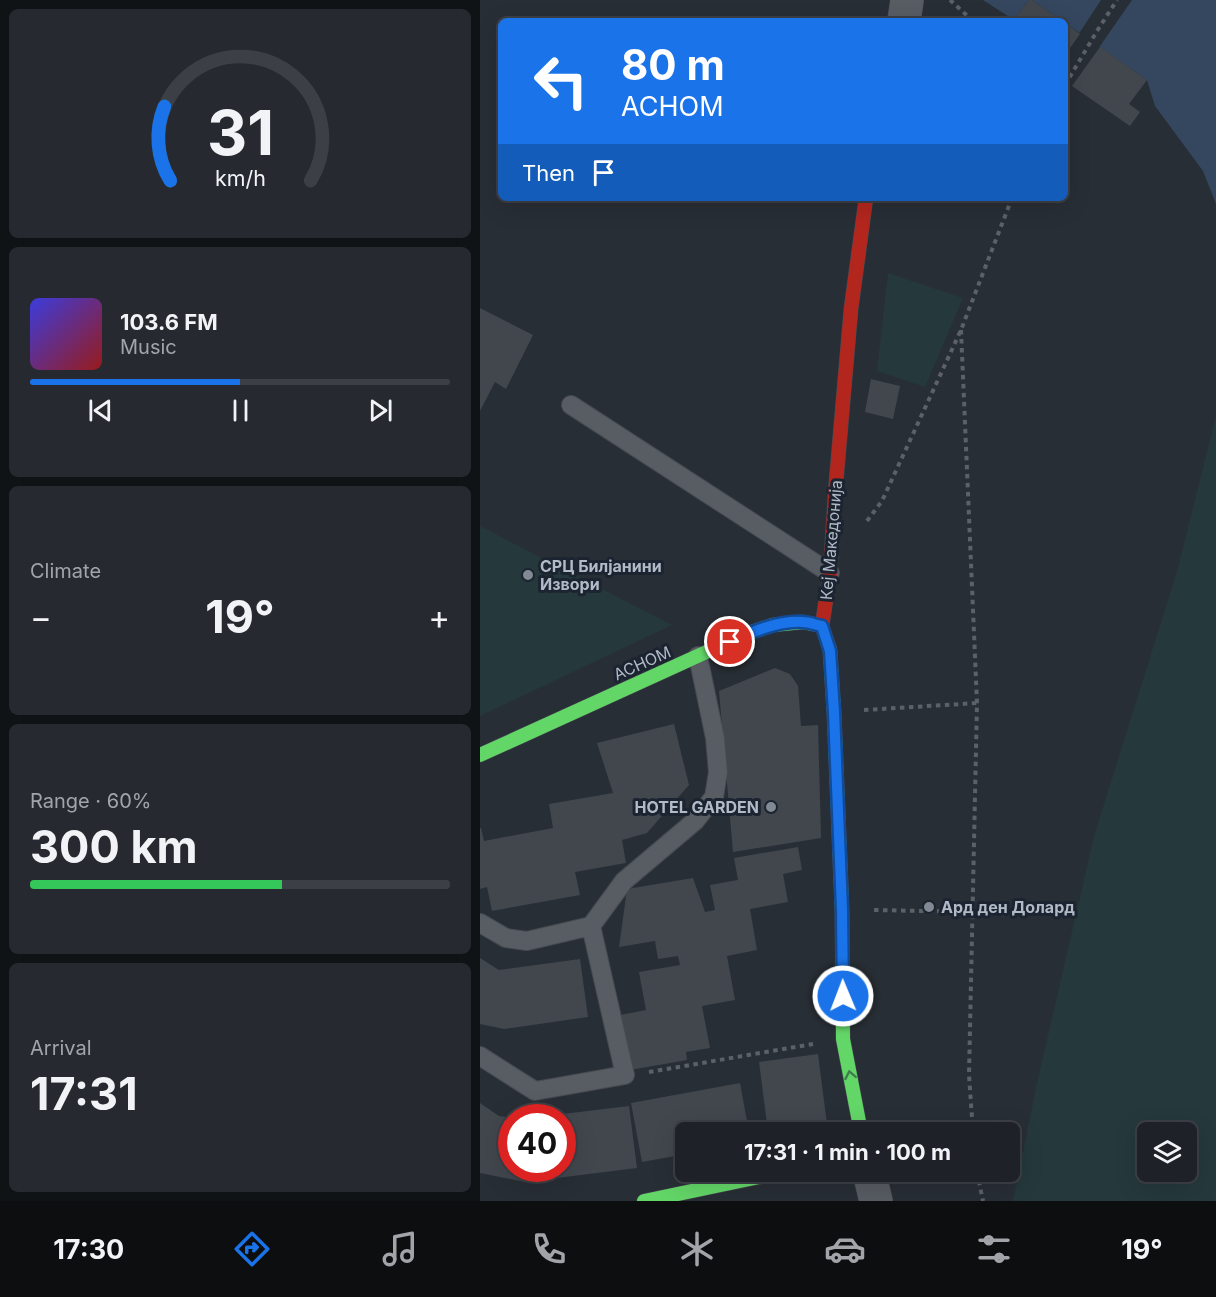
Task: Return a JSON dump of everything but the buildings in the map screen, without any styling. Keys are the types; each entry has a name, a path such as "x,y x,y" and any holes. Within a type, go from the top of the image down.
{"street":[{"path":"904,18 907,0"},
{"name":"Кеј Македонија","path":"859,1122 843,1039 842,910 834,712 830,651 822,626 830,573 851,309 866,201"},
{"name":"АСНОМ","path":"480,755 746,634 773,625 802,622 822,626"},
{"path":"644,1201 735,1182"},
{"path":"871,1182 876,1201"}],"lane":[{"path":"571,405 830,573"},
{"path":"480,924 506,938 527,941 591,926 624,881 695,821 714,797 718,772 715,738 698,656"},
{"path":"480,1056 536,1091 626,1076 591,926"}],"path":[{"path":"950,0 970,18"},
{"path":"1068,80 1117,0"},
{"path":"862,528 882,501 960,330 1011,201"},
{"path":"960,330 977,703 969,1075 972,1122"},
{"path":"834,712 977,703"},
{"path":"842,910 1017,915"},
{"path":"626,1076 843,1039"},
{"path":"979,1182 983,1201"}],"shaded area":[{"path":"888,273 963,298 925,387 877,371"},
{"path":"1216,416 1216,1201 1013,1201 1017,1182 1020,1182 1020,1167 1037,1083 1094,836 1178,568"},
{"name":"СРЦ Билјанини Извори","path":"480,526 672,625 480,716"}],"water":[{"path":"983,0 1029,0 1016,18 1011,18"},
{"path":"1032,0 1216,0 1216,204 1203,171 1155,106 1147,80 1068,25 1068,18 1058,18"}],"pier":[{"path":"1101,0 1132,0 1098,49 1078,35"}],"traffic: fast":[{"path":"480,755 746,634 773,625 803,622 822,626"},
{"path":"829,647 842,910 843,1039 859,1122"},
{"path":"644,1201 735,1182"}],"traffic: jam":[{"path":"829,647 822,626 830,573 851,309 866,201"}],"place":[{"name":"СРЦ Билјанини Извори","path":"528,575"},
{"name":"HOTEL GARDEN","path":"771,807"},
{"name":"Ард ден Долард","path":"929,907"}],"route":[{"path":"730,642 773,625 802,622 822,626 830,651 842,910 843,996"}]}
